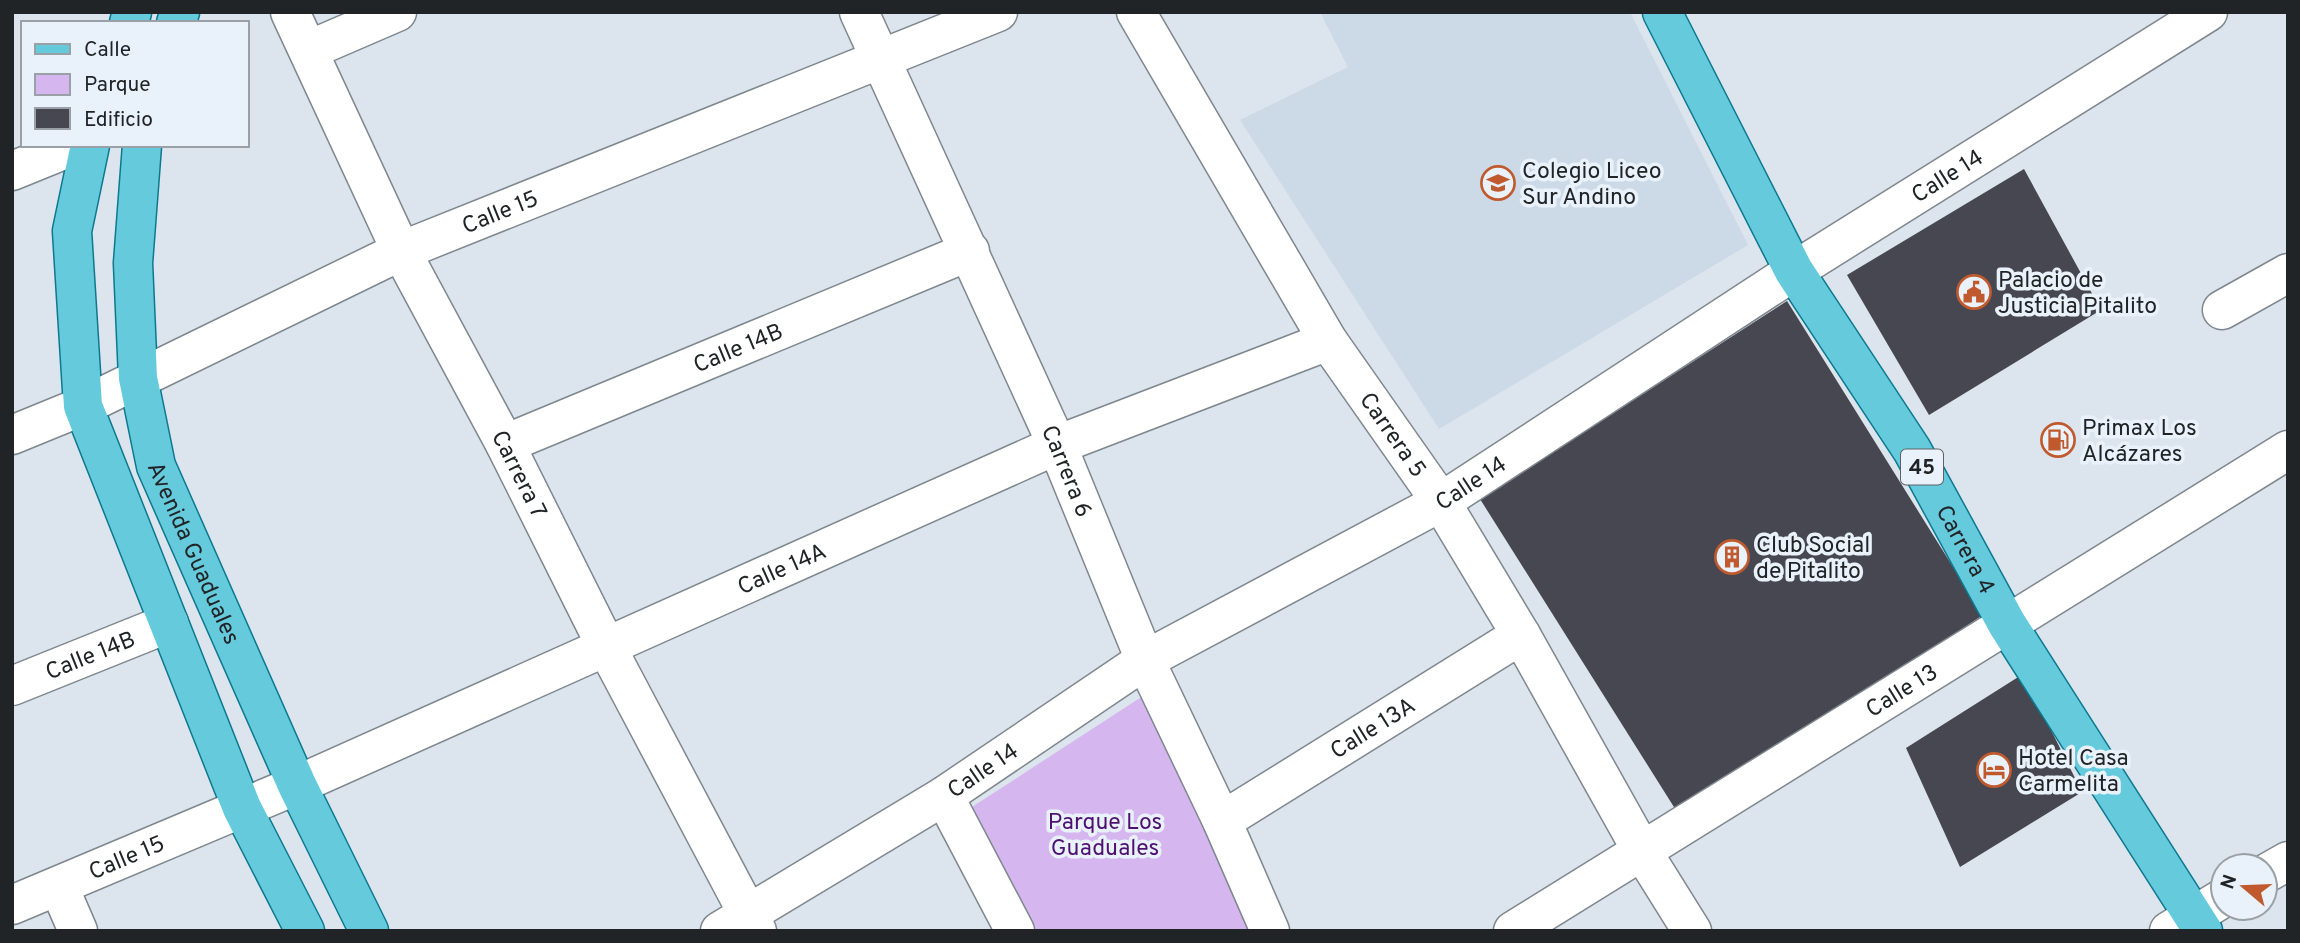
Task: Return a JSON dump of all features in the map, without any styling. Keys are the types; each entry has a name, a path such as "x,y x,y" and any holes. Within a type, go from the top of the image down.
{"main road":[{"name":"Carrera 4","path":"1662,12 1794,271 1912,450 2007,624 2197,919"},
{"path":"90,147 72,231 83,407 242,808 304,931"},
{"name":"Avenida Guaduales","path":"142,147 133,263 138,378 156,466 297,785 369,931"}],"street":[{"name":"Carrera 7","path":"290,12 401,251 505,444 742,925"},
{"path":"309,50 397,12"},
{"name":"Carrera 6","path":"859,12 1057,445 1145,660 1222,821 1270,931"},
{"name":"Calle 15","path":"12,435 83,407 401,251 999,12"},
{"name":"Carrera 5","path":"1136,12 1328,341 1441,502 1521,635 1642,851 1692,931"},
{"name":"Calle 14","path":"742,925 944,796 1145,660 1441,502 1794,271 2208,12"},
{"path":"12,171 71,147"},
{"name":"Calle 14B","path":"505,444 970,251"},
{"path":"2222,310 2288,273"},
{"name":"Calle 14A","path":"242,808 607,648 1057,445 1328,341"},
{"name":"Calle 13","path":"1513,931 2288,450"},
{"name":"Calle 14B","path":"12,686 169,623"},
{"name":"Calle 13A","path":"1222,821 1521,635"},
{"path":"944,796 1015,931"},
{"name":"Calle 15","path":"12,905 242,808"},
{"path":"59,887 78,931"}],"shaded area":[{"name":"Colegio Liceo Sur Andino","path":"1320,12 1630,12 1748,245 1439,429 1240,120 1348,67"}],"green space":[{"name":"Parque Los Guaduales","path":"1143,696 1258,931 1032,931 972,807"}],"building":[{"name":"Palacio de Justicia Pitalito","path":"2024,169 2101,310 1929,415 1847,275"},
{"name":"Club Social de Pitalito","path":"1787,301 1983,615 1679,815 1480,499"},
{"name":"Hotel Casa Carmelita","path":"2023,674 2082,792 1960,867 1906,748"}],"place":[{"name":"Colegio Liceo Sur Andino","path":"1498,183"},
{"name":"Palacio de Justicia Pitalito","path":"1974,292"},
{"name":"Primax Los Alcázares","path":"2058,440"},
{"name":"Club Social de Pitalito","path":"1732,557"},
{"name":"Hotel Casa Carmelita","path":"1994,770"}]}
